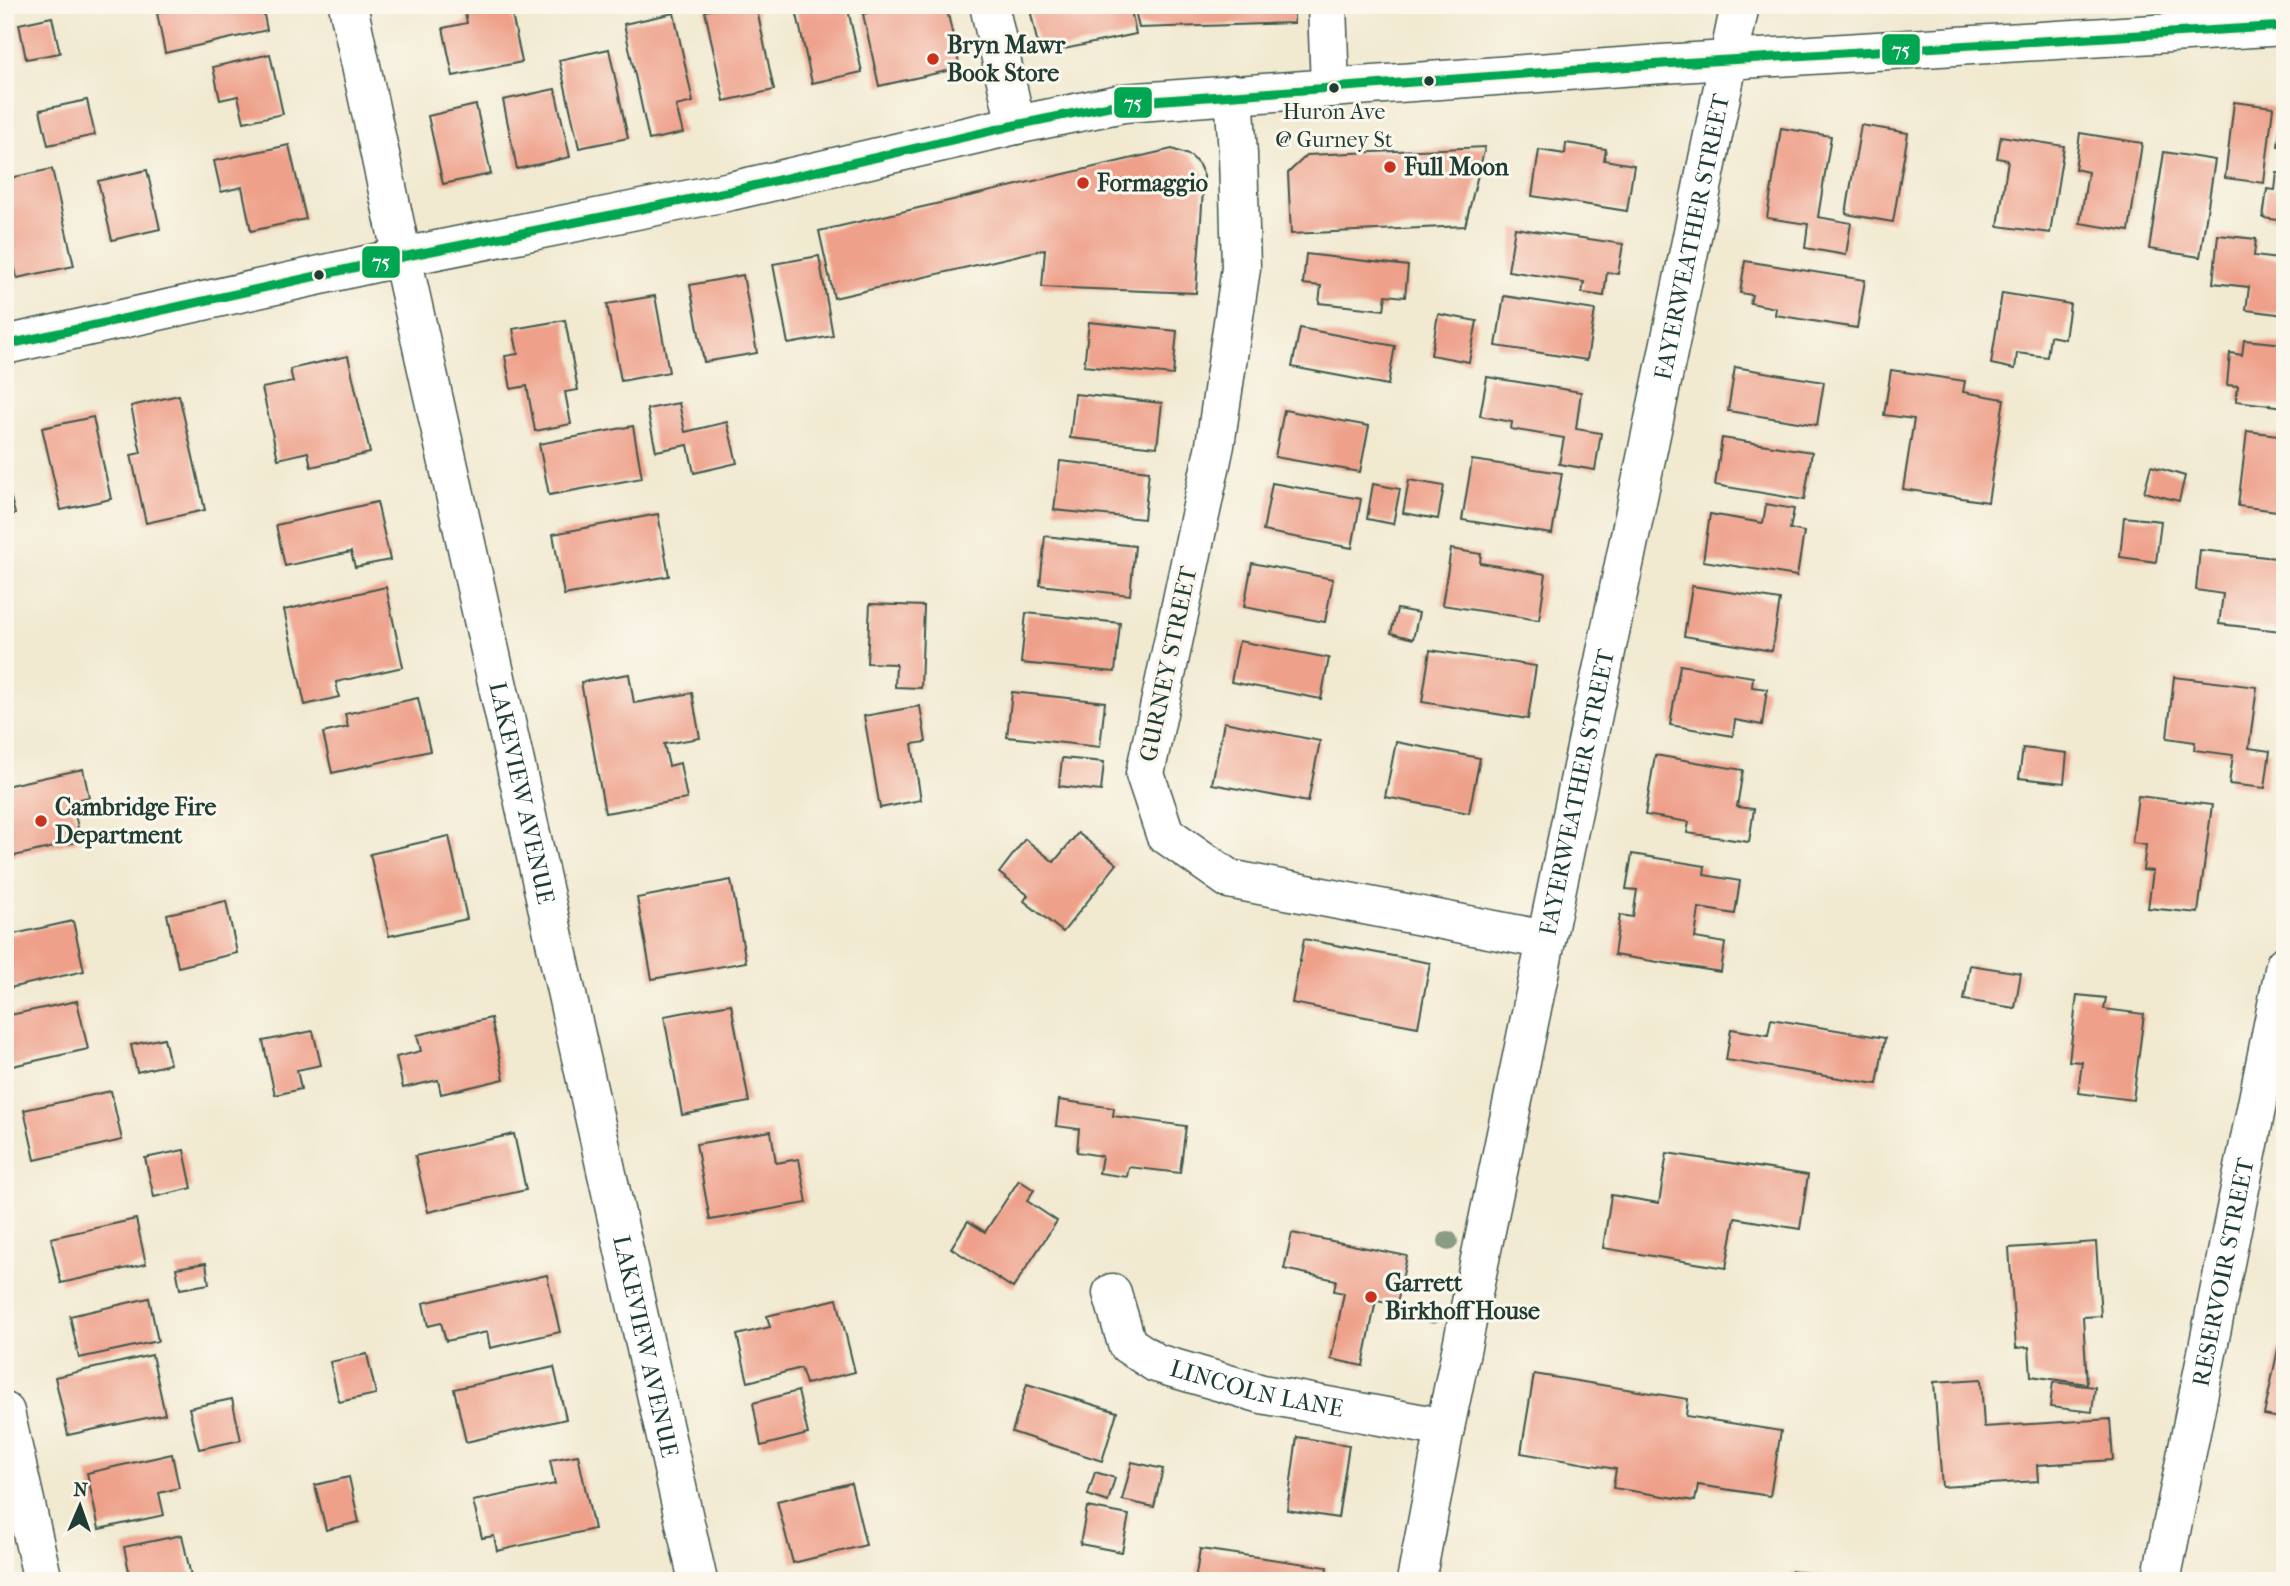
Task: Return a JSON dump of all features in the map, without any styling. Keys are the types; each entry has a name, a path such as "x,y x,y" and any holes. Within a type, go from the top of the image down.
{"street":[{"name":"LAKEVIEW AVENUE","path":"348,5 401,257 698,1581"},
{"path":"989,5 1016,125"},
{"path":"1328,5 1330,88"},
{"name":"FAYERWEATHER STREET","path":"1416,1581 1445,1428 1740,5"},
{"path":"5,345 401,257 731,191 1016,125 1124,103 1730,60 2105,21 2285,26"},
{"name":"GURNEY STREET","path":"1234,94 1241,268 1214,445 1145,774 1165,834 1229,879 1546,940"},
{"name":"RESERVOIR STREET","path":"2161,1581 2285,965"},
{"name":"LINCOLN LANE","path":"1112,1293 1128,1344 1156,1363 1262,1394 1445,1428"},
{"path":"5,1412 43,1581"}],"building":[{"path":"183,5 262,5 267,30 165,53 157,13"},
{"path":"510,5 522,62 453,76 443,28 467,23 464,7"},
{"path":"733,5 756,5 774,90 724,101 705,11"},
{"path":"795,5 847,5 862,72 812,83"},
{"path":"904,5 946,5 960,68 879,86 863,14"},
{"path":"1029,5 1130,5 1136,34 1050,52 1038,45"},
{"path":"1134,5 1294,5 1294,23 1139,28"},
{"path":"674,13 693,102 676,106 683,133 649,140 624,24"},
{"path":"52,17 60,53 26,59 19,24"},
{"path":"609,49 628,138 579,148 559,60"},
{"path":"270,54 283,114 244,122 238,96 220,100 213,67"},
{"path":"555,89 570,157 517,169 503,100"},
{"path":"87,100 95,135 48,145 40,110"},
{"path":"2234,102 2273,107 2264,183 2225,178"},
{"path":"2285,102 2285,147 2278,146"},
{"path":"476,105 491,174 443,184 428,116"},
{"path":"1861,125 1908,133 1893,222 1846,214"},
{"path":"1781,128 1831,136 1818,217 1851,223 1846,255 1805,248 1808,224 1767,218"},
{"path":"2080,133 2142,143 2129,231 2080,223 2088,172 2075,169"},
{"path":"2001,136 2064,146 2050,233 1998,226 2008,160 1997,158"},
{"path":"1566,143 1606,149 1604,160 1634,165 1627,211 1532,196 1539,150 1565,154"},
{"path":"289,145 306,219 251,231 242,187 221,192 214,161"},
{"path":"1485,147 1465,226 1291,234 1288,173 1307,155"},
{"path":"1172,149 1191,156 1204,176 1196,293 1042,287 1045,249 834,298 819,231"},
{"path":"2164,152 2215,160 2200,257 2149,249"},
{"path":"52,169 74,266 17,278 5,224 5,179"},
{"path":"147,170 160,229 112,240 98,181"},
{"path":"2277,173 2285,174 2285,221 2263,218 2267,189 2275,190"},
{"path":"1515,228 1623,244 1618,274 1607,272 1604,296 1582,293 1584,282 1508,271"},
{"path":"2218,235 2256,239 2254,256 2285,260 2285,315 2246,310 2249,287 2213,283"},
{"path":"1306,254 1408,266 1405,297 1386,295 1384,310 1319,303 1321,286 1303,284"},
{"path":"819,256 833,336 788,344 773,264"},
{"path":"1745,261 1865,280 1857,328 1775,315 1776,308 1750,303 1752,295 1740,293"},
{"path":"743,275 757,353 704,362 690,285"},
{"path":"2002,293 2070,304 2065,339 2050,336 2047,357 2017,353 2015,369 1991,364"},
{"path":"655,296 669,372 621,381 607,304"},
{"path":"1504,296 1595,310 1587,360 1496,346"},
{"path":"1438,314 1477,321 1469,362 1431,355"},
{"path":"565,320 578,390 565,392 571,424 535,431 527,386 511,389 505,356 518,354 513,329"},
{"path":"1089,322 1177,331 1173,375 1084,366"},
{"path":"1300,328 1395,346 1388,385 1292,367"},
{"path":"2244,340 2285,344 2285,407 2236,401 2238,386 2227,385 2230,353 2242,355"},
{"path":"348,356 370,453 311,467 308,452 278,459 262,388 293,382 290,369"},
{"path":"1735,367 1824,382 1817,425 1728,411"},
{"path":"1891,370 1965,381 1963,392 2004,399 1988,502 1903,489 1914,419 1884,415"},
{"path":"1487,377 1581,392 1576,429 1601,433 1595,470 1559,464 1564,438 1511,429 1512,422 1480,416"},
{"path":"1075,394 1162,403 1157,447 1070,438"},
{"path":"179,395 205,510 146,523 131,455 141,453 131,406"},
{"path":"679,403 685,432 727,422 737,463 694,473 688,445 656,451 647,409"},
{"path":"1284,410 1369,426 1360,472 1275,457"},
{"path":"93,417 111,499 61,510 42,428"},
{"path":"633,426 642,478 549,495 539,444"},
{"path":"2247,431 2285,436 2285,512 2238,506"},
{"path":"1722,438 1812,452 1804,500 1715,485"},
{"path":"1472,460 1562,473 1552,534 1462,520"},
{"path":"1060,461 1149,471 1144,519 1054,510"},
{"path":"2151,466 2185,476 2179,501 2144,492"},
{"path":"5,475 15,514 5,516"},
{"path":"1409,480 1444,486 1438,519 1403,513"},
{"path":"1272,483 1361,499 1352,548 1263,531"},
{"path":"1373,484 1400,489 1393,524 1367,519"},
{"path":"377,502 390,560 355,567 351,552 285,566 276,525"},
{"path":"1766,504 1794,509 1790,529 1804,532 1797,576 1703,561 1710,514 1763,523"},
{"path":"658,514 669,576 564,595 553,534"},
{"path":"2124,517 2161,521 2156,562 2120,557"},
{"path":"1045,536 1135,546 1130,595 1040,585"},
{"path":"1451,549 1481,554 1480,563 1546,574 1539,620 1442,605"},
{"path":"2200,550 2285,559 2281,631 2219,624 2223,594 2196,590"},
{"path":"1252,563 1333,579 1325,622 1244,607"},
{"path":"1692,586 1780,600 1772,651 1684,636"},
{"path":"386,587 403,667 336,682 339,697 305,705 284,610"},
{"path":"870,604 924,606 921,688 895,687 896,664 867,663"},
{"path":"1397,609 1419,613 1413,639 1391,633"},
{"path":"1026,613 1120,623 1115,672 1021,663"},
{"path":"1239,641 1329,658 1321,699 1231,682"},
{"path":"1430,650 1536,666 1528,719 1422,702"},
{"path":"1680,665 1753,677 1752,687 1767,689 1762,725 1735,720 1733,736 1670,725"},
{"path":"629,674 634,703 692,693 700,738 664,744 669,766 680,763 687,799 605,813 581,682"},
{"path":"2174,677 2257,687 2249,748 2270,751 2265,788 2229,784 2233,755 2194,750 2195,742 2167,738"},
{"path":"1012,692 1105,702 1100,747 1007,737"},
{"path":"418,698 430,751 332,773 323,733 348,727 345,714"},
{"path":"920,706 926,742 912,744 921,800 880,808 864,716"},
{"path":"1224,722 1320,741 1308,802 1212,784"},
{"path":"1396,742 1480,758 1469,813 1385,797"},
{"path":"2023,748 2067,753 2064,783 2019,778"},
{"path":"1655,755 1743,770 1737,807 1754,809 1749,842 1687,833 1689,822 1645,815"},
{"path":"1062,758 1104,762 1101,791 1059,786"},
{"name":"Cambridge Fire Department","path":"83,769 89,797 72,801 81,841 5,858 5,786"},
{"path":"2138,796 2212,805 2198,913 2148,908 2153,871 2143,870 2146,845 2132,843"},
{"path":"1078,833 1117,864 1063,932 1024,901 1028,895 999,873 1025,839 1054,862"},
{"path":"449,836 467,919 389,936 370,854"},
{"path":"1632,854 1705,866 1704,875 1740,881 1735,914 1699,908 1695,938 1725,943 1721,972 1614,955 1620,915 1633,917 1637,890 1626,889"},
{"path":"731,880 746,962 652,979 637,898"},
{"path":"226,901 237,953 178,967 167,914"},
{"path":"73,921 84,971 5,989 5,936"},
{"path":"1304,939 1430,963 1418,1027 1292,1003"},
{"path":"1970,965 2021,973 2015,1008 1964,1000"},
{"path":"2077,995 2106,998 2104,1009 2144,1014 2133,1100 2078,1093 2082,1062 2069,1061"},
{"path":"77,1001 88,1049 8,1067 5,1053 5,1016"},
{"path":"731,1004 749,1102 682,1115 664,1016"},
{"path":"491,1018 504,1079 441,1094 438,1080 403,1088 396,1057 421,1051 417,1035"},
{"path":"1771,1019 1885,1038 1877,1084 1726,1060 1731,1029 1768,1035"},
{"path":"313,1031 321,1065 297,1070 301,1089 275,1095 263,1041"},
{"path":"164,1038 170,1064 137,1072 131,1045"},
{"path":"111,1091 122,1140 35,1160 24,1110"},
{"path":"1059,1100 1114,1108 1113,1116 1186,1126 1180,1173 1129,1167 1127,1177 1099,1173 1102,1156 1077,1152 1079,1129 1056,1126"},
{"path":"771,1131 776,1163 799,1159 807,1203 710,1220 696,1144"},
{"path":"514,1134 526,1190 428,1212 415,1156"},
{"path":"184,1150 192,1188 154,1197 145,1158"},
{"path":"1667,1153 1808,1175 1800,1229 1735,1218 1726,1268 1603,1248 1611,1195 1659,1203"},
{"path":"1019,1180 1034,1190 1027,1201 1057,1221 1013,1288 951,1248 968,1221 985,1232"},
{"path":"136,1219 146,1264 61,1283 51,1238"},
{"name":"Garrett Birkhoff House","path":"1292,1233 1407,1256 1397,1304 1376,1300 1363,1366 1331,1359 1344,1293 1334,1291 1336,1280 1284,1269"},
{"path":"2096,1242 2101,1316 2083,1317 2087,1384 2031,1376 2029,1347 2016,1348 2009,1248"},
{"path":"206,1263 209,1284 180,1289 176,1268"},
{"path":"547,1275 560,1332 490,1348 487,1332 446,1341 441,1323 428,1326 423,1303"},
{"path":"149,1298 158,1341 79,1358 70,1316"},
{"path":"837,1299 855,1372 806,1384 801,1368 748,1382 737,1335 770,1327 767,1316"},
{"path":"2278,1349 2285,1351 2285,1419 2264,1415"},
{"path":"367,1354 376,1394 339,1402 330,1362"},
{"path":"152,1355 165,1414 68,1435 55,1377"},
{"path":"554,1367 566,1419 466,1442 454,1389"},
{"path":"1534,1374 1688,1399 1686,1416 1781,1431 1770,1496 1698,1485 1695,1501 1613,1488 1616,1469 1521,1453"},
{"path":"1981,1379 1984,1427 2110,1419 2113,1460 2037,1465 2038,1481 1942,1487 1934,1382"},
{"path":"2053,1382 2095,1387 2092,1412 2050,1407"},
{"path":"1027,1384 1117,1412 1102,1461 1012,1432"},
{"path":"798,1391 808,1434 761,1446 753,1403"},
{"path":"232,1399 241,1440 199,1449 189,1408"},
{"path":"1297,1437 1349,1445 1338,1518 1287,1510"},
{"path":"172,1454 179,1488 159,1493 164,1515 99,1529 87,1473"},
{"path":"578,1455 594,1529 497,1551 494,1536 482,1538 473,1501 555,1484 550,1460"},
{"path":"1132,1462 1163,1469 1154,1507 1122,1500"},
{"path":"1095,1472 1115,1478 1108,1502 1088,1495"},
{"path":"349,1477 359,1522 326,1530 315,1485"},
{"path":"851,1483 866,1545 793,1563 777,1501"},
{"path":"1087,1507 1129,1515 1122,1552 1080,1544"},
{"path":"182,1535 192,1581 131,1581 124,1547"},
{"path":"1200,1549 1327,1567 1325,1581 1195,1581"},
{"path":"1792,1571 1831,1576 1831,1581 1791,1581"}],"transit line":[{"name":"75","path":"5,345 402,257 731,191 1016,125 1124,103 1662,64 2285,26"}],"place":[{"name":"Bryn Mawr Book Store","path":"933,59"},
{"name":"Huron Ave @ Gurney St","path":"1334,88"},
{"name":"Full Moon","path":"1390,167"},
{"name":"Formaggio","path":"1083,183"},
{"name":"Cambridge Fire Department","path":"41,821"},
{"name":"Garrett Birkhoff House","path":"1371,1297"}]}
